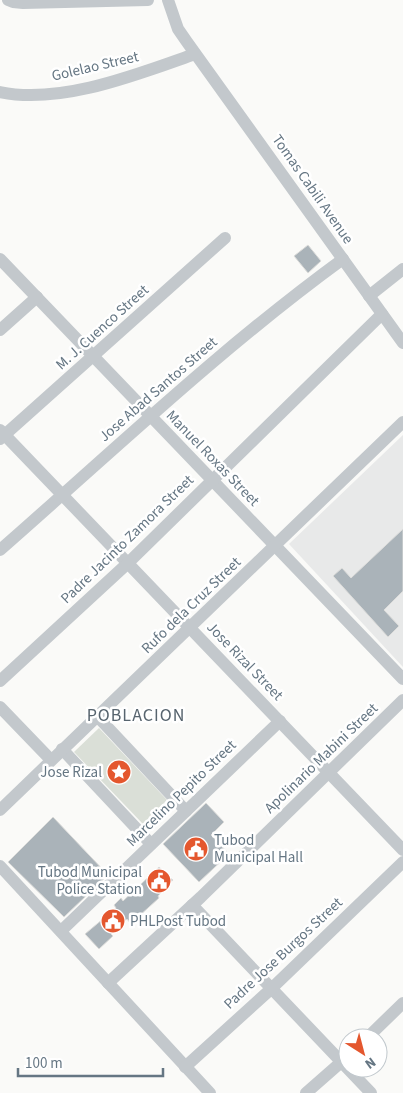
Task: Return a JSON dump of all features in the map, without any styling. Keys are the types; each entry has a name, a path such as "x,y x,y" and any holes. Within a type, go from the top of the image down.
{"street":[{"path":"8,0 23,3 148,0"},
{"name":"Tomas Cabili Avenue","path":"168,0 178,29 195,54 403,343"},
{"name":"Golelao Street","path":"0,92 25,94 78,90 116,80 195,54"},
{"name":"M. J. Cuenco Street","path":"2,435 94,356 224,238"},
{"name":"Manuel Roxas Street","path":"0,259 403,678"},
{"name":"Jose Abad Santos Street","path":"0,550 150,416 275,310 342,259"},
{"path":"369,296 403,269"},
{"path":"0,330 36,297"},
{"name":"Padre Jacinto Zamora Street","path":"0,681 128,563 382,314"},
{"name":"Rufo dela Cruz Street","path":"0,810 403,422"},
{"name":"Jose Rizal Street","path":"2,435 191,628 403,850"},
{"name":"Apolinario Mabini Street","path":"108,983 330,773 403,700"},
{"path":"0,708 51,760"},
{"path":"97,716 186,810"},
{"name":"Marcelino Pepito Street","path":"61,931 280,721"},
{"path":"62,749 151,844"},
{"name":"Padre Jose Burgos Street","path":"185,1066 271,989 403,862"},
{"path":"0,866 210,1093"},
{"path":"192,905 271,989 338,1052"},
{"path":"378,1028 403,1004"},
{"path":"306,1093 338,1065"},
{"path":"360,1078 371,1093"}],"shaded area":[{"path":"403,435 403,667 289,544"},
{"path":"99,728 167,800 143,824 74,752"}],"building":[{"path":"308,245 321,261 308,273 294,256"},
{"path":"403,529 403,591 384,610 399,626 388,637 333,576 342,568 351,578"},
{"name":"Tubod Municipal Hall","path":"206,803 224,822 211,835 229,854 199,882 163,844"},
{"path":"53,817 108,875 64,917 8,862"},
{"path":"159,867 173,880 158,896 159,898 131,924 127,919 99,949 85,934 116,908 114,905 121,898 123,901"}],"place":[{"name":"Jose Rizal","path":"119,772"},
{"name":"Tubod Municipal Hall","path":"196,849"},
{"name":"Tubod Municipal Police Station","path":"159,881"},
{"name":"PHLPost Tubod","path":"113,921"}],"district":[{"name":"POBLACION","path":"136,715"}]}
